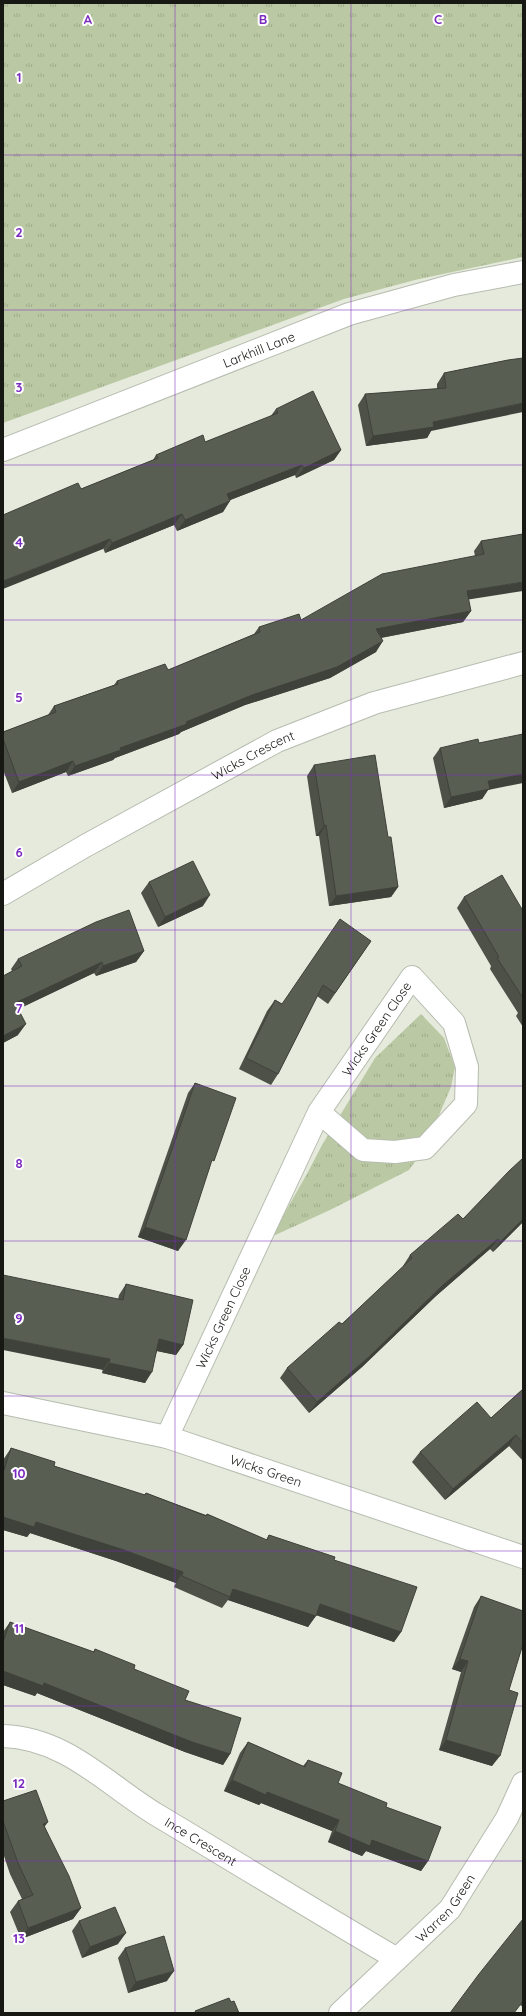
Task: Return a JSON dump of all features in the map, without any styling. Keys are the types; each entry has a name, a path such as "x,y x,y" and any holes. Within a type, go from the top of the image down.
{"street":[{"name":"Larkhill Lane","path":"3,450 349,314 454,285 523,272"},
{"name":"Wicks Crescent","path":"3,894 85,846 277,741 374,703 523,663"},
{"name":"Wicks Green Close","path":"167,1437 319,1112 412,977 454,1024 467,1067 466,1104 425,1148 395,1152 363,1150 319,1112"},
{"name":"Wicks Green","path":"3,1403 167,1437 523,1558"},
{"name":"Ince Crescent","path":"3,1736 22,1737 49,1745 75,1758 139,1804 397,1959"},
{"name":"Warren Green","path":"340,2013 450,1910 507,1818 523,1783"}],"green space":[{"path":"3,3 523,3 523,257 415,280 344,299 3,423"},
{"path":"421,1014 444,1038 455,1067 451,1087 425,1148 409,1170 330,1210 271,1237 322,1145 375,1058"}],"building":[{"path":"523,358 523,403 433,422 434,427 373,436 365,394 446,388 444,373"},
{"path":"313,391 341,450 304,468 302,465 227,494 230,501 185,520 182,514 112,543 110,539 3,581 3,515 78,483 81,489 158,458 156,455 203,435 205,442 278,413 276,409"},
{"path":"523,534 523,582 467,591 471,611 376,629 383,641 337,667 252,695 186,722 187,724 120,748 121,750 75,766 73,761 19,782 3,739 3,732 56,712 54,706 118,684 117,681 165,664 168,670 260,632 259,627 299,614 301,620 382,574 484,554 481,541"},
{"path":"523,734 523,774 488,781 490,789 451,797 440,748 478,739 479,743"},
{"path":"375,755 388,837 391,837 398,887 336,896 326,825 324,826 314,765"},
{"path":"193,861 210,895 165,917 149,882"},
{"path":"502,875 523,911 523,998 497,958 499,957 464,897"},
{"path":"129,910 144,951 103,966 102,962 15,1003 26,1024 3,1036 3,976 22,966 18,959 96,922"},
{"path":"340,919 371,941 335,993 323,985 278,1074 246,1058 275,1000 282,1004"},
{"path":"195,1083 236,1098 214,1161 212,1160 186,1240 145,1227"},
{"path":"523,1158 523,1219 500,1242 498,1239 443,1285 370,1356 317,1402 287,1368 339,1322 342,1324 412,1258 410,1255 458,1214 463,1219"},
{"path":"3,1275 123,1300 126,1284 193,1300 183,1345 159,1339 152,1372 109,1363 110,1359 3,1338"},
{"path":"523,1389 523,1443 516,1435 453,1489 420,1452 477,1402 491,1418"},
{"path":"11,1448 55,1462 54,1466 145,1495 146,1493 206,1516 207,1514 267,1540 269,1535 335,1557 334,1560 417,1587 401,1632 320,1604 316,1616 233,1589 230,1597 182,1576 183,1572 124,1550 36,1522 34,1527 3,1517 3,1473"},
{"path":"481,1596 523,1611 523,1644 509,1690 518,1693 500,1756 446,1740 468,1661 460,1659"},
{"path":"10,1622 94,1652 95,1649 135,1665 134,1669 189,1691 185,1700 241,1718 230,1754 192,1742 44,1683 43,1686 3,1671 3,1642"},
{"path":"248,1742 305,1767 308,1760 342,1773 338,1783 387,1803 386,1807 441,1827 428,1861 372,1840 370,1846 335,1831 339,1820 267,1792 266,1795 232,1780"},
{"path":"36,1790 48,1822 43,1824 69,1876 81,1908 28,1928 18,1901 33,1895 18,1863 3,1821 3,1801"},
{"path":"115,1907 126,1933 90,1947 79,1921"},
{"path":"523,1919 523,2001 514,2013 450,2013 479,1974"},
{"path":"164,1936 174,1971 136,1982 125,1948"},
{"path":"229,1998 231,2002 234,2001 239,2013 196,2013 195,2011"}]}
